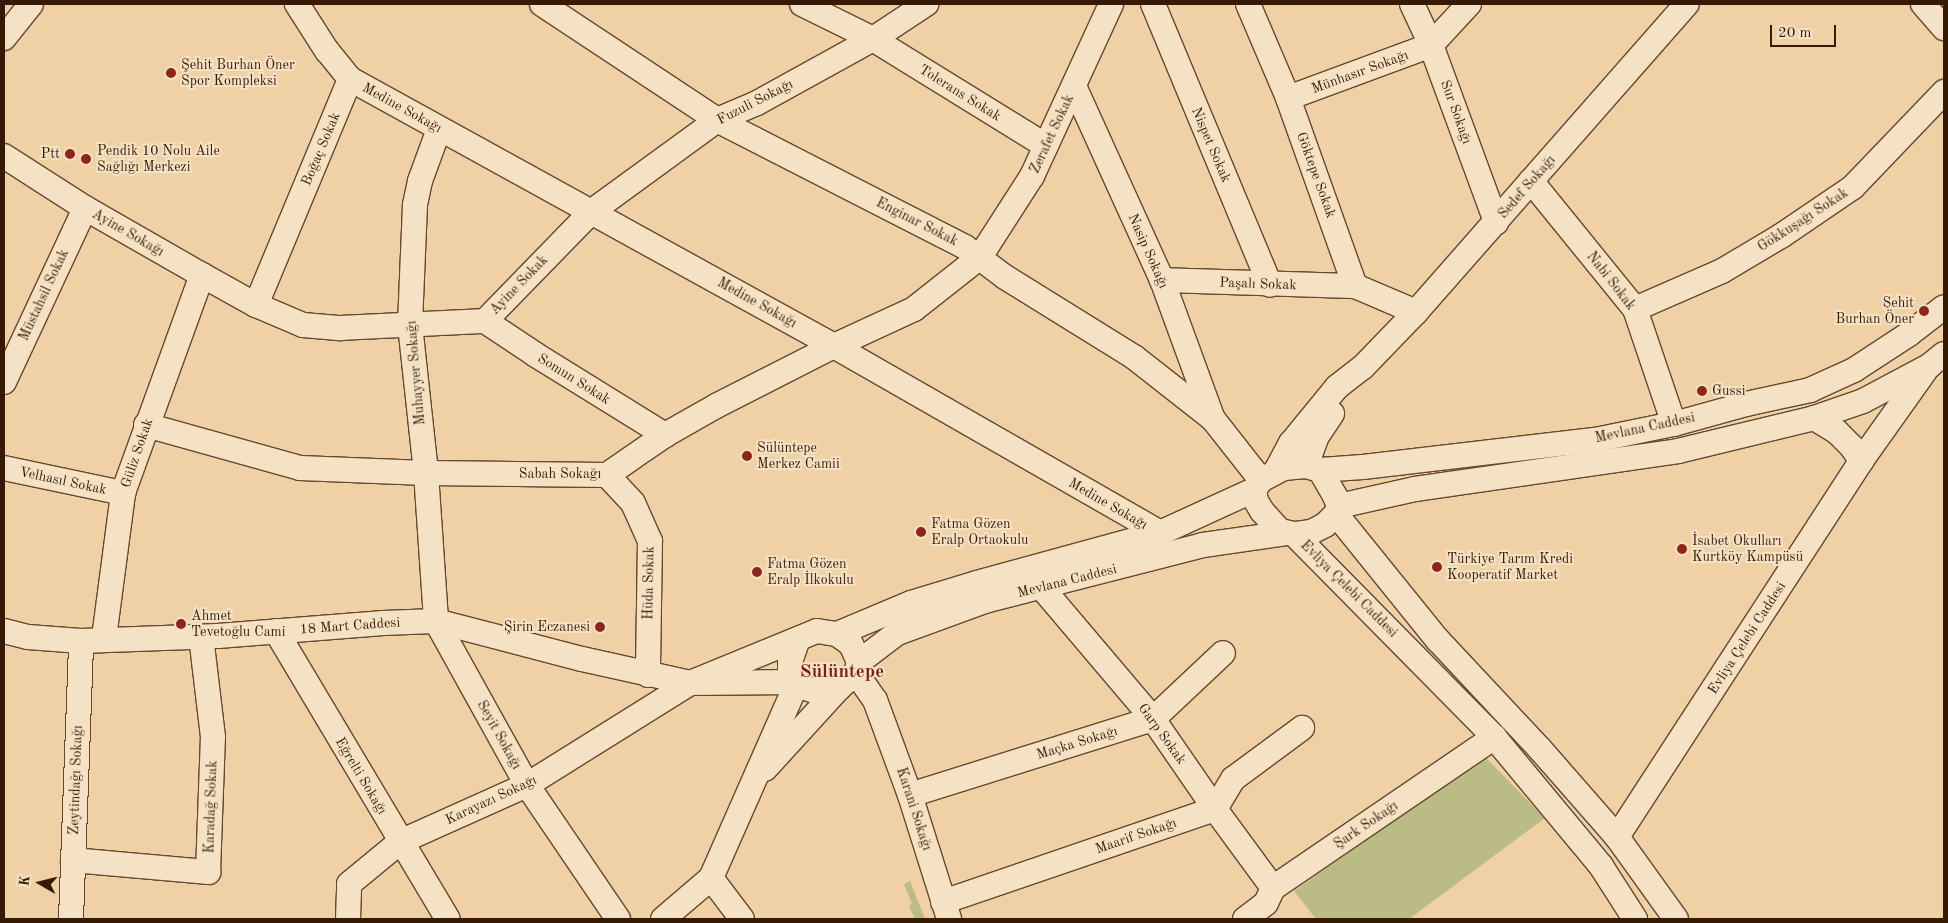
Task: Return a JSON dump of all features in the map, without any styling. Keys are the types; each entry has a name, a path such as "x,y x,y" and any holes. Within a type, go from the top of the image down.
{"street":[{"path":"4,38 31,4"},
{"path":"297,4 328,51 350,79"},
{"name":"Enginar Sokak","path":"542,4 717,120 965,247 1004,277 1134,356 1213,419 1264,480"},
{"name":"Tolerans Sokak","path":"802,4 873,39 1046,146"},
{"name":"Fuzuli Sokağı","path":"591,212 717,120 757,103 873,39 926,4"},
{"name":"Zerafet Sokak","path":"980,257 1032,176 1112,4"},
{"name":"Nispet Sokak","path":"1153,4 1270,285"},
{"name":"Göktepe Sokak","path":"1248,4 1288,98 1356,286"},
{"name":"Sur Sokağı","path":"1412,4 1431,45 1496,222"},
{"path":"1431,45 1469,4"},
{"path":"1923,4 1944,28"},
{"name":"Sedef Sokağı","path":"1363,367 1416,312 1496,222 1680,6"},
{"name":"Münhasır Sokağı","path":"1288,98 1431,45"},
{"name":"Medine Sokağı","path":"350,79 834,346 1160,533"},
{"name":"Boğaç Sokak","path":"256,305 350,79"},
{"name":"Nasip Sokağı","path":"1074,86 1162,280 1213,419"},
{"name":"Gökkuşağı Sokak","path":"1635,310 1722,271 1782,236 1853,187 1944,92"},
{"name":"Muhayyer Sokağı","path":"436,621 426,474 410,326 415,205 420,181 439,129"},
{"name":"Ayine Sokağı","path":"4,156 85,208 256,305"},
{"name":"Nabi Sokak","path":"1531,182 1635,310 1674,424"},
{"name":"Müstahsil Sokak","path":"4,382 85,208"},
{"name":"Ayine Sokak","path":"256,305 303,325 341,328 485,321 591,212"},
{"name":"Sabah Sokağı","path":"146,425 300,468 426,474 607,475 665,435 834,346 914,308 980,257"},
{"name":"Güliz Sokak","path":"104,638 123,493 146,425 202,275"},
{"name":"Paşalı Sokak","path":"1162,280 1270,285 1356,286"},
{"path":"1356,286 1416,312"},
{"name":"Mevlana Caddesi","path":"1313,468 1600,439 1674,424 1746,404 1810,390 1854,370 1909,334 1944,307"},
{"name":"Somun Sokak","path":"485,321 536,356 665,435"},
{"name":"Mevlana Caddesi","path":"1338,510 1415,489 1678,451 1814,418 1863,401 1937,360"},
{"name":"Evliya Çelebi Caddesi","path":"1618,837 1862,461 1937,360"},
{"path":"1363,367 1357,382 1317,436 1313,468 1338,510 1437,639 1540,749 1618,837 1676,919"},
{"path":"1338,510 1318,529 1290,534 1280,531 1268,520 1256,501 1264,480 1290,443 1337,387 1363,367"},
{"path":"1814,418 1836,431 1852,447 1862,461"},
{"name":"Velhasıl Sokak","path":"4,468 123,493"},
{"path":"1264,480 1313,468"},
{"name":"Hüda Sokak","path":"607,475 633,503 650,541 648,675"},
{"name":"Mevlana Caddesi","path":"837,634 920,600 1160,533 1264,480"},
{"name":"Mevlana Caddesi","path":"752,783 850,676 898,634 985,601 1042,588 1203,545 1290,534"},
{"name":"Evliya Çelebi Caddesi","path":"1290,534 1494,738 1601,866 1635,919"},
{"name":"Garp Sokak","path":"1042,588 1154,719 1215,809 1273,888"},
{"name":"18 Mart Caddesi","path":"4,631 28,637 81,641 104,638 201,637 436,621 648,675 690,683 794,684"},
{"name":"Seyit Sokağı","path":"436,621 527,785 618,919"},
{"name":"Eğrelti Sokağı","path":"276,631 400,842 448,919"},
{"path":"817,631 837,634 851,644 850,676 815,690 794,684 790,662 798,639 817,631"},
{"name":"Karadağ Sokak","path":"73,860 208,872 213,737 201,637"},
{"name":"Karayazı Sokağı","path":"348,919 350,884 400,842 527,785 690,683 798,639"},
{"name":"Zeytindağı Sokağı","path":"70,919 81,641"},
{"name":"Maçka Sokağı","path":"910,795 1154,719 1223,653"},
{"name":"Karani Sokağı","path":"850,676 876,700 910,795 946,911"},
{"name":"Mevlana Caddesi","path":"663,919 711,878 794,684"},
{"path":"1215,809 1233,779 1302,728"},
{"name":"Şark Sokağı","path":"1245,919 1266,903 1273,888 1494,738"},
{"name":"Maarif Sokağı","path":"946,911 1215,809"},
{"path":"711,878 742,919"}],"green space":[{"path":"1485,757 1545,818 1409,919 1316,919 1294,891"},
{"path":"910,881 925,919 915,919 909,906 912,904 904,884"}],"place":[{"name":"Şehit Burhan Öner Spor Kompleksi","path":"171,73"},
{"name":"Ptt","path":"70,154"},
{"name":"Pendik 10 Nolu Aile Sağlığı Merkezi","path":"86,159"},
{"name":"Şehit Burhan Öner","path":"1924,311"},
{"name":"Gussi","path":"1702,391"},
{"name":"Sülüntepe Merkez Camii","path":"747,456"},
{"name":"Fatma Gözen Eralp Ortaokulu","path":"921,532"},
{"name":"İsabet Okulları Kurtköy Kampüsü","path":"1682,549"},
{"name":"Türkiye Tarım Kredi Kooperatif Market","path":"1437,567"},
{"name":"Fatma Gözen Eralp İlkokulu","path":"757,572"},
{"name":"Ahmet Tevetoğlu Cami","path":"181,624"},
{"name":"Şirin Eczanesi","path":"600,627"}],"district":[{"name":"Sülüntepe","path":"842,673"}]}
